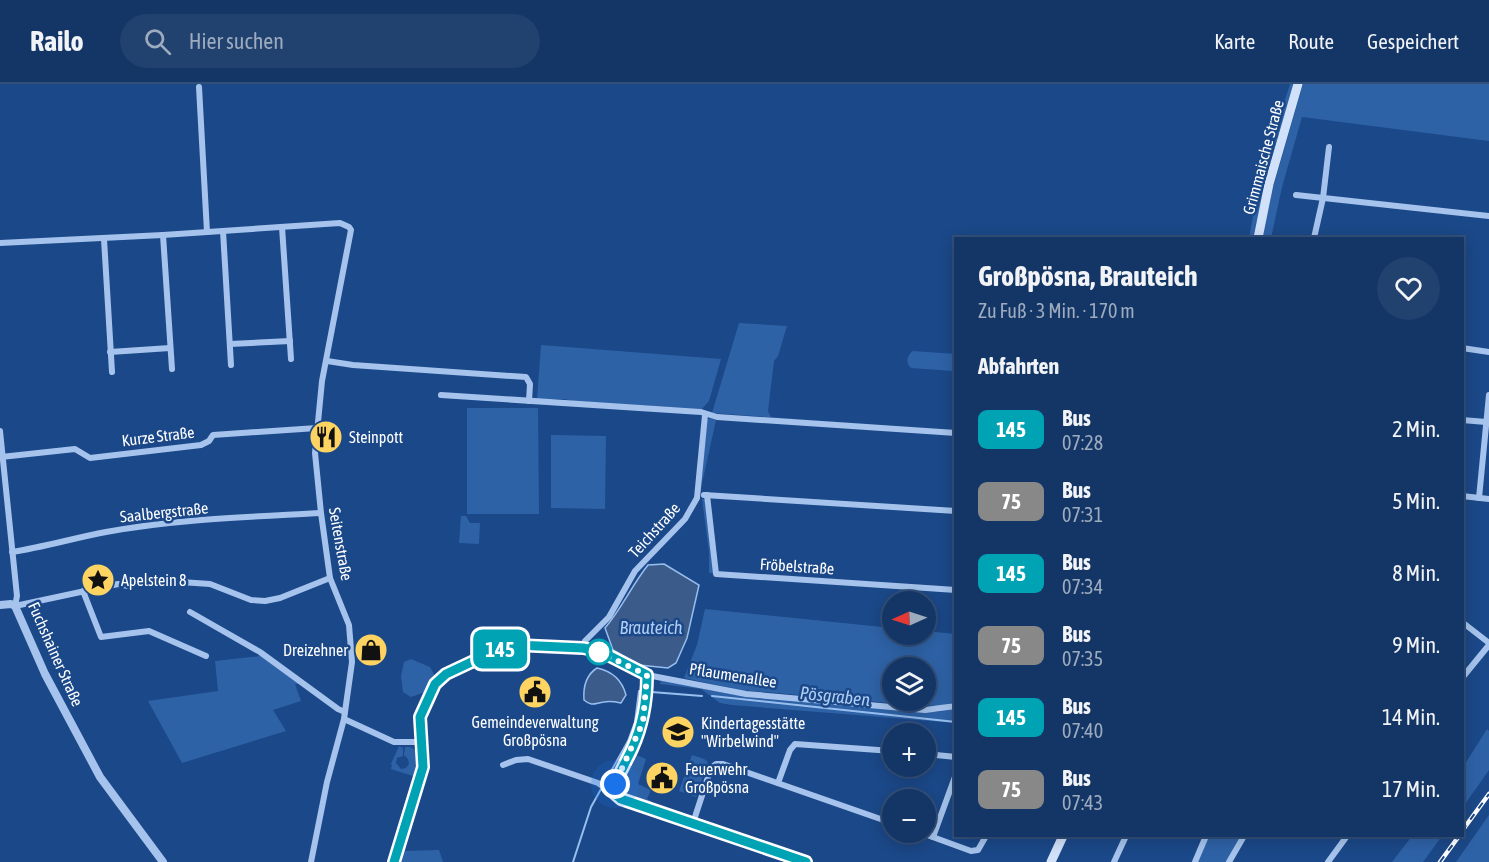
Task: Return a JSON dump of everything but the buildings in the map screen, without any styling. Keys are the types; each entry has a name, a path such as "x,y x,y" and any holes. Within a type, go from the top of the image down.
{"main road":[{"name":"Grimmaische Straße","path":"1258,237 1269,184 1299,84"},
{"path":"1051,862 1064,837"}],"street":[{"path":"199,87 207,232"},
{"path":"1314,237 1323,198 1329,147"},
{"path":"1296,195 1489,216"},
{"name":"Seitenstraße","path":"282,227 340,223 349,227 351,235 327,361 315,453 330,578 347,615 351,633 352,662 344,719 327,782 311,862"},
{"path":"0,243 162,236 282,227 291,359"},
{"path":"224,231 231,365"},
{"path":"162,236 172,369"},
{"path":"104,239 112,372"},
{"path":"230,345 290,340"},
{"path":"110,352 170,348"},
{"path":"1464,348 1489,352"},
{"path":"327,361 353,365 526,377 530,384 529,401"},
{"path":"441,395 701,412 705,415 954,433"},
{"path":"1479,498 1489,395"},
{"name":"Teichstraße","path":"583,648 585,641 609,617 641,563 689,514 698,494 705,415"},
{"path":"1464,420 1486,422"},
{"name":"Kurze Straße","path":"2,458 75,449 90,458 201,445 209,441 213,435 317,428"},
{"name":"Fuchshainer Straße","path":"0,431 17,596 15,606 45,674 100,777 163,862"},
{"path":"698,494 954,511"},
{"name":"Fröbelstraße","path":"707,495 716,574 954,590"},
{"path":"1464,495 1489,499"},
{"name":"Saalbergstraße","path":"12,552 140,527 321,513"},
{"path":"166,581 210,584 251,600 265,601 280,598 330,578"},
{"path":"0,605 15,606 118,584 128,586"},
{"path":"83,591 101,637 149,631 206,656"},
{"path":"190,612 260,652 338,709 345,711"},
{"path":"1464,624 1489,644 1464,675"},
{"name":"Pflaumenallee","path":"394,862 423,767 420,717 424,706 435,684 453,669 497,650 516,645 583,648 602,652 647,675 746,694 925,710 954,706"},
{"path":"613,792 617,776 643,722 647,675"},
{"path":"344,719 394,742 421,742"},
{"path":"778,783 790,750 795,744 882,750"},
{"path":"936,755 954,757"},
{"path":"503,765 516,760 528,759 603,785 621,799 806,862"},
{"path":"693,823 711,768 716,764 723,764 882,819"},
{"path":"936,829 954,779"},
{"path":"936,838 971,851 978,850 985,837"},
{"path":"1114,862 1126,837"},
{"path":"1196,862 1206,837"},
{"path":"1229,862 1243,837"},
{"path":"1328,862 1346,837"}],"shaded area":[{"path":"1290,84 1294,84 1271,159 1253,237 1249,237 1262,179"},
{"path":"1303,84 1489,84 1489,141 1302,117 1282,187 1271,237 1262,237 1273,188"},
{"path":"739,323 787,326 778,356 774,361 768,411 771,417 954,431 712,413"},
{"path":"541,345 721,359 709,401 702,409 537,399"},
{"path":"913,351 954,354 953,371 911,368 908,364 909,355"},
{"path":"467,408 538,408 539,514 467,514"},
{"path":"710,418 716,420 701,488 707,420"},
{"path":"551,435 606,436 605,509 551,508"},
{"path":"702,499 705,499 713,573 709,573 709,552"},
{"path":"461,516 466,516 470,523 480,523 479,544 459,543"},
{"path":"705,609 882,627 882,645 936,645 936,632 954,634 954,702 936,706 936,657 882,657 882,702 741,690 684,678 697,645"},
{"path":"261,656 300,684 295,684 301,701 273,710 286,731 182,763 148,701 218,691 215,661"},
{"path":"411,659 430,667 435,676 425,692 411,697 403,692 401,676 404,662"},
{"path":"661,680 735,695 882,708 882,711 937,712 954,709 954,723 732,705 720,703 701,689 660,684"},
{"path":"1487,729 1489,731 1489,770 1464,806 1464,765"},
{"path":"399,746 403,748 403,756 397,758 396,763 401,769 406,768 409,764 404,755 405,747 417,751 419,759 416,777 391,769"},
{"path":"634,754 646,759 638,784 651,790 647,799 651,801 651,805 629,796 620,787 622,775"},
{"path":"692,755 708,762 696,797 679,791"},
{"path":"1489,815 1489,862 1456,862"},
{"path":"1208,837 1241,837 1227,862 1198,862"},
{"path":"1411,837 1441,837 1423,862 1392,862"},
{"path":"439,850 443,862 401,862 403,851"}],"water":[{"name":"Brauteich","path":"664,564 699,585 687,638 676,663 668,668 639,665 613,650 605,628 648,565"},
{"path":"597,668 607,671 622,685 626,695 621,703 591,704 584,700 586,682"}],"waterway":[{"name":"Pösgraben","path":"573,862 591,807 628,741 635,722 639,691 702,696"},
{"name":"Pösgraben","path":"712,696 954,722"}],"railway":[{"path":"1464,828 1489,794"},
{"path":"1440,862 1458,837"}],"bus line":[{"name":"145","path":"394,862 423,767 420,717 435,684 453,669 497,650 516,645 583,648 602,652 647,675 643,722 617,776 613,792 621,799 806,862"}],"place":[{"name":"Steinpott","path":"326,437"},
{"name":"Apelstein 8","path":"98,580"},
{"name":"Dreizehner","path":"371,650"},
{"name":"Gemeindeverwaltung Großpösna","path":"535,692"},
{"name":"Kindertagesstätte \"Wirbelwind\"","path":"678,732"},
{"name":"Feuerwehr Großpösna","path":"662,778"}],"route":[{"path":"599,652 647,675 643,722 615,784"}]}
